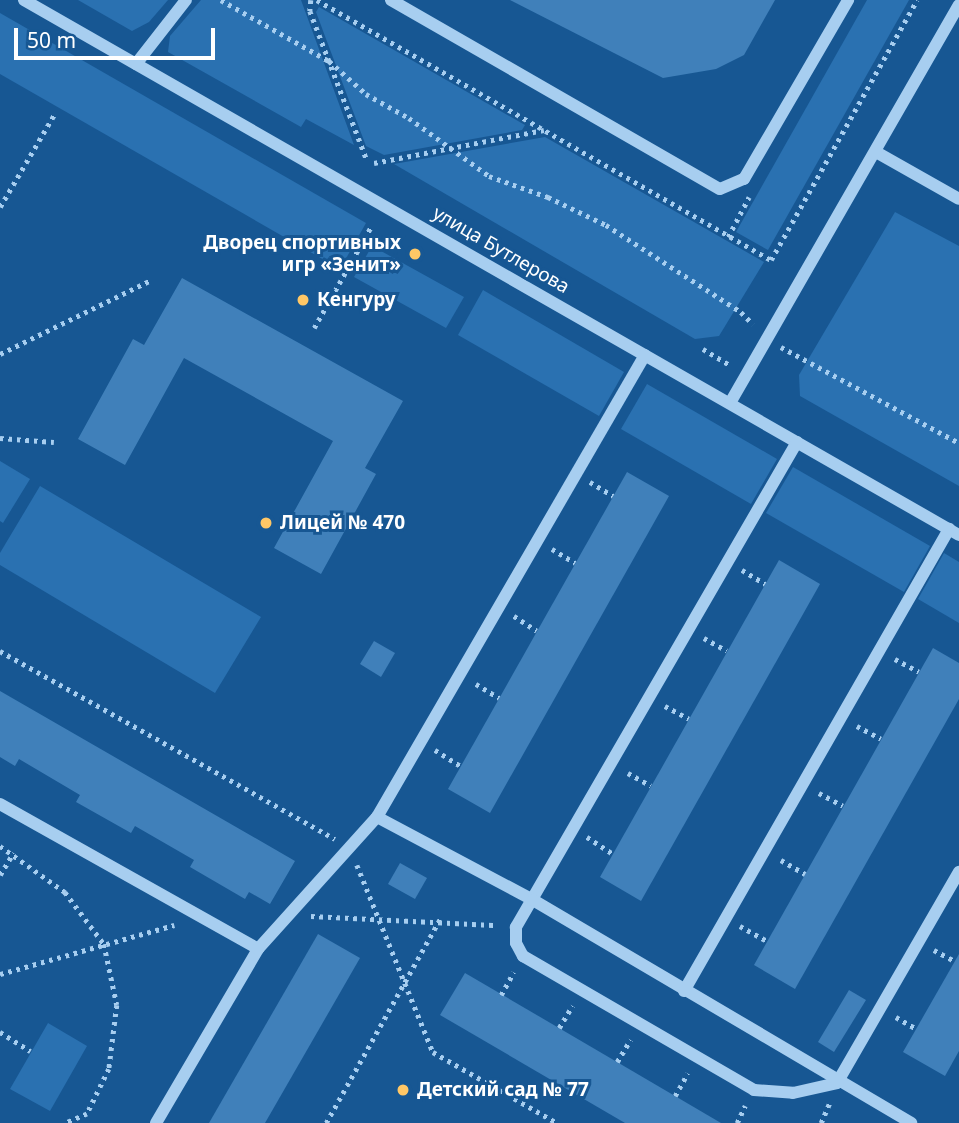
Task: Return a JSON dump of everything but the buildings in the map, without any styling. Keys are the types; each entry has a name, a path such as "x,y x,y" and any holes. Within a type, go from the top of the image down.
{"street":[{"name":"улица Бутлерова","path":"24,0 954,532"},
{"path":"136,64 186,0"},
{"path":"391,0 709,184 733,187 744,179 848,0"},
{"path":"730,403 959,5"},
{"path":"876,152 959,200"},
{"path":"156,1123 258,948 377,817 645,355"},
{"path":"797,442 516,927 516,943 523,956 754,1090 793,1093 837,1083 959,872"},
{"path":"684,991 879,651 954,532"},
{"path":"0,804 258,948"},
{"path":"377,817 533,900 837,1083 911,1123"}],"path":[{"path":"221,0 330,61 366,94 453,149 489,176 548,197 606,225 741,312 768,340 959,443"},
{"path":"311,0 310,11 366,158"},
{"path":"317,0 771,260 918,0"},
{"path":"0,207 54,115"},
{"path":"374,163 544,130"},
{"path":"728,236 752,192 744,179"},
{"path":"314,328 371,227"},
{"path":"0,354 149,281"},
{"path":"702,349 747,375"},
{"path":"0,438 54,442"},
{"path":"729,562 765,584"},
{"path":"690,630 727,651"},
{"path":"0,651 350,847 433,1052 557,1123"},
{"path":"879,651 919,672"},
{"path":"459,673 499,698"},
{"path":"650,697 689,719"},
{"path":"840,718 881,739"},
{"path":"420,740 461,765"},
{"path":"612,764 651,786"},
{"path":"802,784 843,806"},
{"path":"574,829 613,854"},
{"path":"0,846 65,892 104,944 117,1005 109,1069 87,1114 66,1123"},
{"path":"764,850 805,874"},
{"path":"0,875 13,853"},
{"path":"288,916 440,919 516,927"},
{"path":"0,974 202,917"},
{"path":"726,918 767,941"},
{"path":"326,1123 440,919"},
{"path":"559,1028 581,990"},
{"path":"617,1062 639,1024"},
{"path":"0,1032 31,1051"},
{"path":"675,1096 698,1058"}],"shaded area":[{"path":"78,0 168,0 149,22 132,31"},
{"path":"201,0 301,0 354,145 306,119 301,127 168,52 170,36"},
{"path":"867,0 909,0 768,250 736,232"},
{"path":"319,7 525,125 522,130 384,155 366,146 316,12"},
{"path":"0,13 366,223 340,269 0,74"},
{"path":"545,137 764,262 719,336 695,339 394,164"},
{"path":"895,212 959,246 959,486 800,396 799,375"},
{"path":"372,246 464,297 446,328 354,277"},
{"path":"483,290 624,372 599,416 458,335"},
{"path":"647,384 777,459 751,504 621,429"},
{"path":"0,461 30,479 3,523 0,521"},
{"path":"793,467 930,546 904,592 766,513"},
{"path":"40,486 261,617 215,693 0,565 0,553"},
{"path":"944,553 959,562 959,623 918,599"},
{"path":"48,1023 87,1046 50,1111 10,1089"}],"place":[{"name":"Дворец спортивных игр «Зенит»","path":"415,254"},
{"name":"Кенгуру","path":"303,300"},
{"name":"Лицей № 470","path":"266,523"},
{"name":"Детский сад № 77","path":"403,1090"}]}
